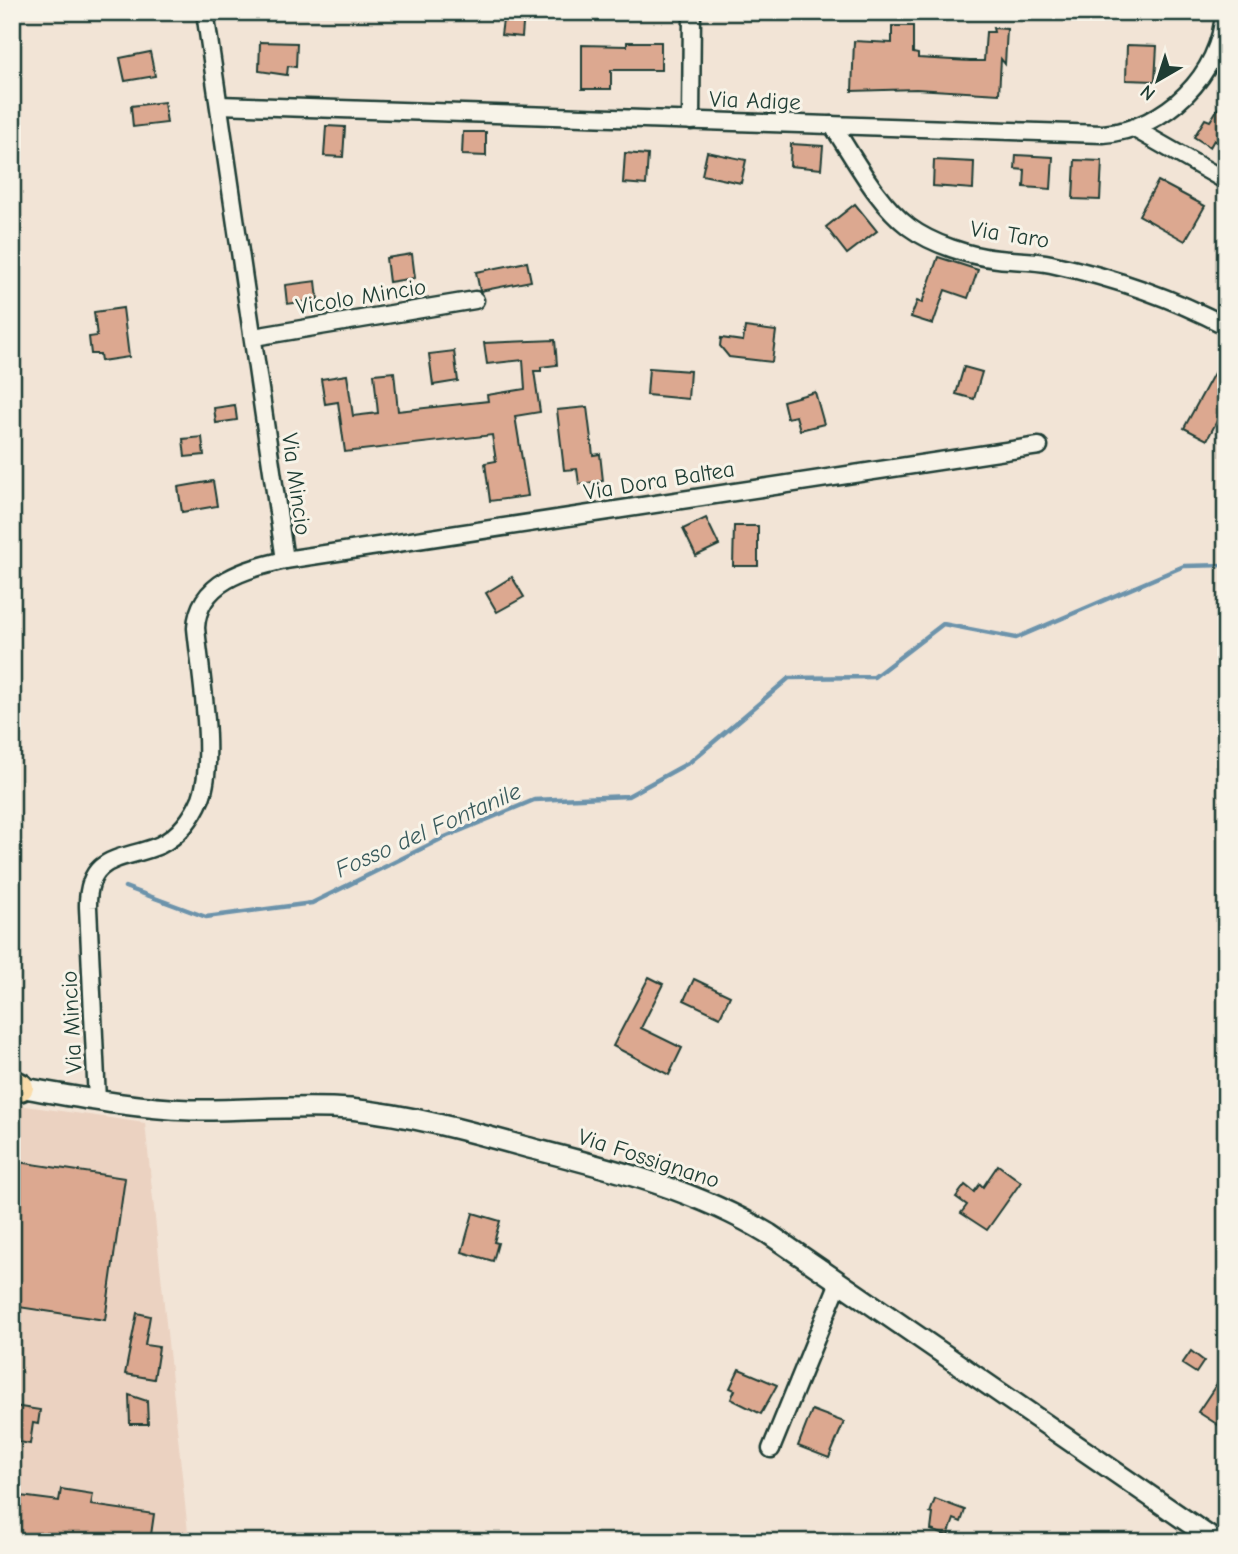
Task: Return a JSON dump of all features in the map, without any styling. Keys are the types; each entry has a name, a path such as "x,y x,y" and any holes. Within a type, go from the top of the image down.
{"street":[{"name":"Via Mincio","path":"97,1101 88,907 90,887 107,862 161,845 177,833 191,817 201,797 207,771 196,628 199,610 209,594 228,579 245,570 285,560 205,12"},
{"path":"691,121 692,12"},
{"name":"Via Adige","path":"219,105 1095,135 1133,128 1167,109 1198,82 1216,50 1224,12"},
{"name":"Via Taro","path":"832,125 890,209 910,228 927,238 986,257 1046,263 1101,277 1171,300 1226,326"},
{"path":"1133,128 1226,181"},
{"name":"Vicolo Mincio","path":"254,337 475,300"},
{"name":"Via Dora Baltea","path":"285,560 1039,446"},
{"name":"Via Fossignano","path":"15,1085 97,1101 189,1110 330,1108 399,1116 457,1128 627,1173 696,1196 757,1227 1217,1542"},
{"path":"771,1449 839,1282"}],"shaded area":[{"path":"12,1104 145,1123 189,1542 12,1542"}],"building":[{"path":"504,12 524,12 522,37 501,35"},
{"path":"892,26 913,26 913,53 918,54 918,58 970,61 984,61 986,32 994,32 993,28 1007,29 1005,64 1001,59 999,94 916,89 852,91 854,41 892,43"},
{"path":"260,42 297,43 296,67 288,66 287,75 259,71"},
{"path":"627,42 661,42 661,70 611,70 611,89 582,89 582,45 627,46"},
{"path":"1127,45 1157,46 1155,81 1126,80"},
{"path":"150,52 155,76 125,81 120,58"},
{"path":"1226,96 1226,138 1222,145 1214,140 1210,147 1194,137 1205,119 1210,121"},
{"path":"164,102 167,123 133,127 131,106"},
{"path":"326,126 345,127 343,157 324,156"},
{"path":"463,132 486,132 486,156 462,155"},
{"path":"791,144 823,146 821,169 790,166"},
{"path":"707,152 746,160 741,183 702,175"},
{"path":"625,153 648,155 646,185 623,183"},
{"path":"1016,155 1053,157 1051,189 1024,187 1025,170 1015,169"},
{"path":"934,160 974,162 973,189 933,186"},
{"path":"1075,160 1102,161 1100,200 1073,199"},
{"path":"1158,181 1205,206 1185,241 1139,215"},
{"path":"855,204 877,231 847,254 826,227"},
{"path":"412,254 415,278 389,282 386,258"},
{"path":"938,257 978,270 968,298 945,290 933,324 911,317 917,301 922,303"},
{"path":"527,262 531,281 480,291 476,272"},
{"path":"316,281 318,300 287,304 285,285"},
{"path":"123,308 129,357 101,361 100,354 91,354 89,337 97,336 94,312"},
{"path":"745,327 776,331 772,362 729,357 720,346 721,338 743,341"},
{"path":"555,340 557,365 541,367 541,371 534,371 540,412 515,416 528,496 490,501 485,463 496,461 492,435 345,452 338,402 325,404 321,379 347,375 353,416 378,413 374,374 394,372 398,411 488,401 487,395 525,389 523,360 487,364 484,343"},
{"path":"454,351 458,381 433,385 429,354"},
{"path":"1226,351 1226,404 1207,440 1184,428"},
{"path":"964,367 982,372 974,399 956,394"},
{"path":"649,368 690,371 688,399 647,395"},
{"path":"815,392 824,424 800,430 796,416 787,418 783,401"},
{"path":"235,405 237,420 216,423 214,408"},
{"path":"587,407 593,455 600,454 603,481 579,484 577,469 564,470 557,410"},
{"path":"202,437 204,455 185,457 183,439"},
{"path":"213,481 217,506 182,512 178,487"},
{"path":"706,518 719,545 696,556 683,529"},
{"path":"734,526 758,526 758,566 733,566"},
{"path":"512,577 524,597 497,612 486,593"},
{"path":"649,977 663,984 641,1028 682,1048 669,1075 613,1046"},
{"path":"694,979 730,996 720,1017 684,1000"},
{"path":"12,1161 125,1178 105,1320 12,1306"},
{"path":"998,1165 1021,1182 987,1230 961,1213 967,1205 956,1197 965,1185 974,1192 980,1184 983,1187"},
{"path":"473,1213 500,1221 494,1242 498,1243 493,1261 462,1252"},
{"path":"137,1313 150,1316 145,1345 159,1347 154,1379 125,1374"},
{"path":"1191,1351 1204,1361 1196,1373 1182,1364"},
{"path":"739,1369 777,1385 761,1414 731,1399 735,1390 730,1388"},
{"path":"1218,1382 1226,1387 1226,1430 1198,1412"},
{"path":"129,1395 147,1401 148,1424 130,1424"},
{"path":"14,1406 40,1410 38,1424 33,1423 30,1444 14,1441 18,1421 12,1420"},
{"path":"812,1410 844,1422 829,1458 798,1446"},
{"path":"61,1489 93,1494 91,1505 154,1514 150,1542 12,1542 12,1495 59,1501"},
{"path":"935,1499 965,1510 961,1522 954,1519 948,1536 931,1530 933,1514 930,1513"}],"waterway":[{"name":"Fosso del Fontanile","path":"125,887 206,917 312,903 445,837 534,800 628,796 690,762 789,678 874,677 943,624 1016,638 1184,566 1226,565"}]}
